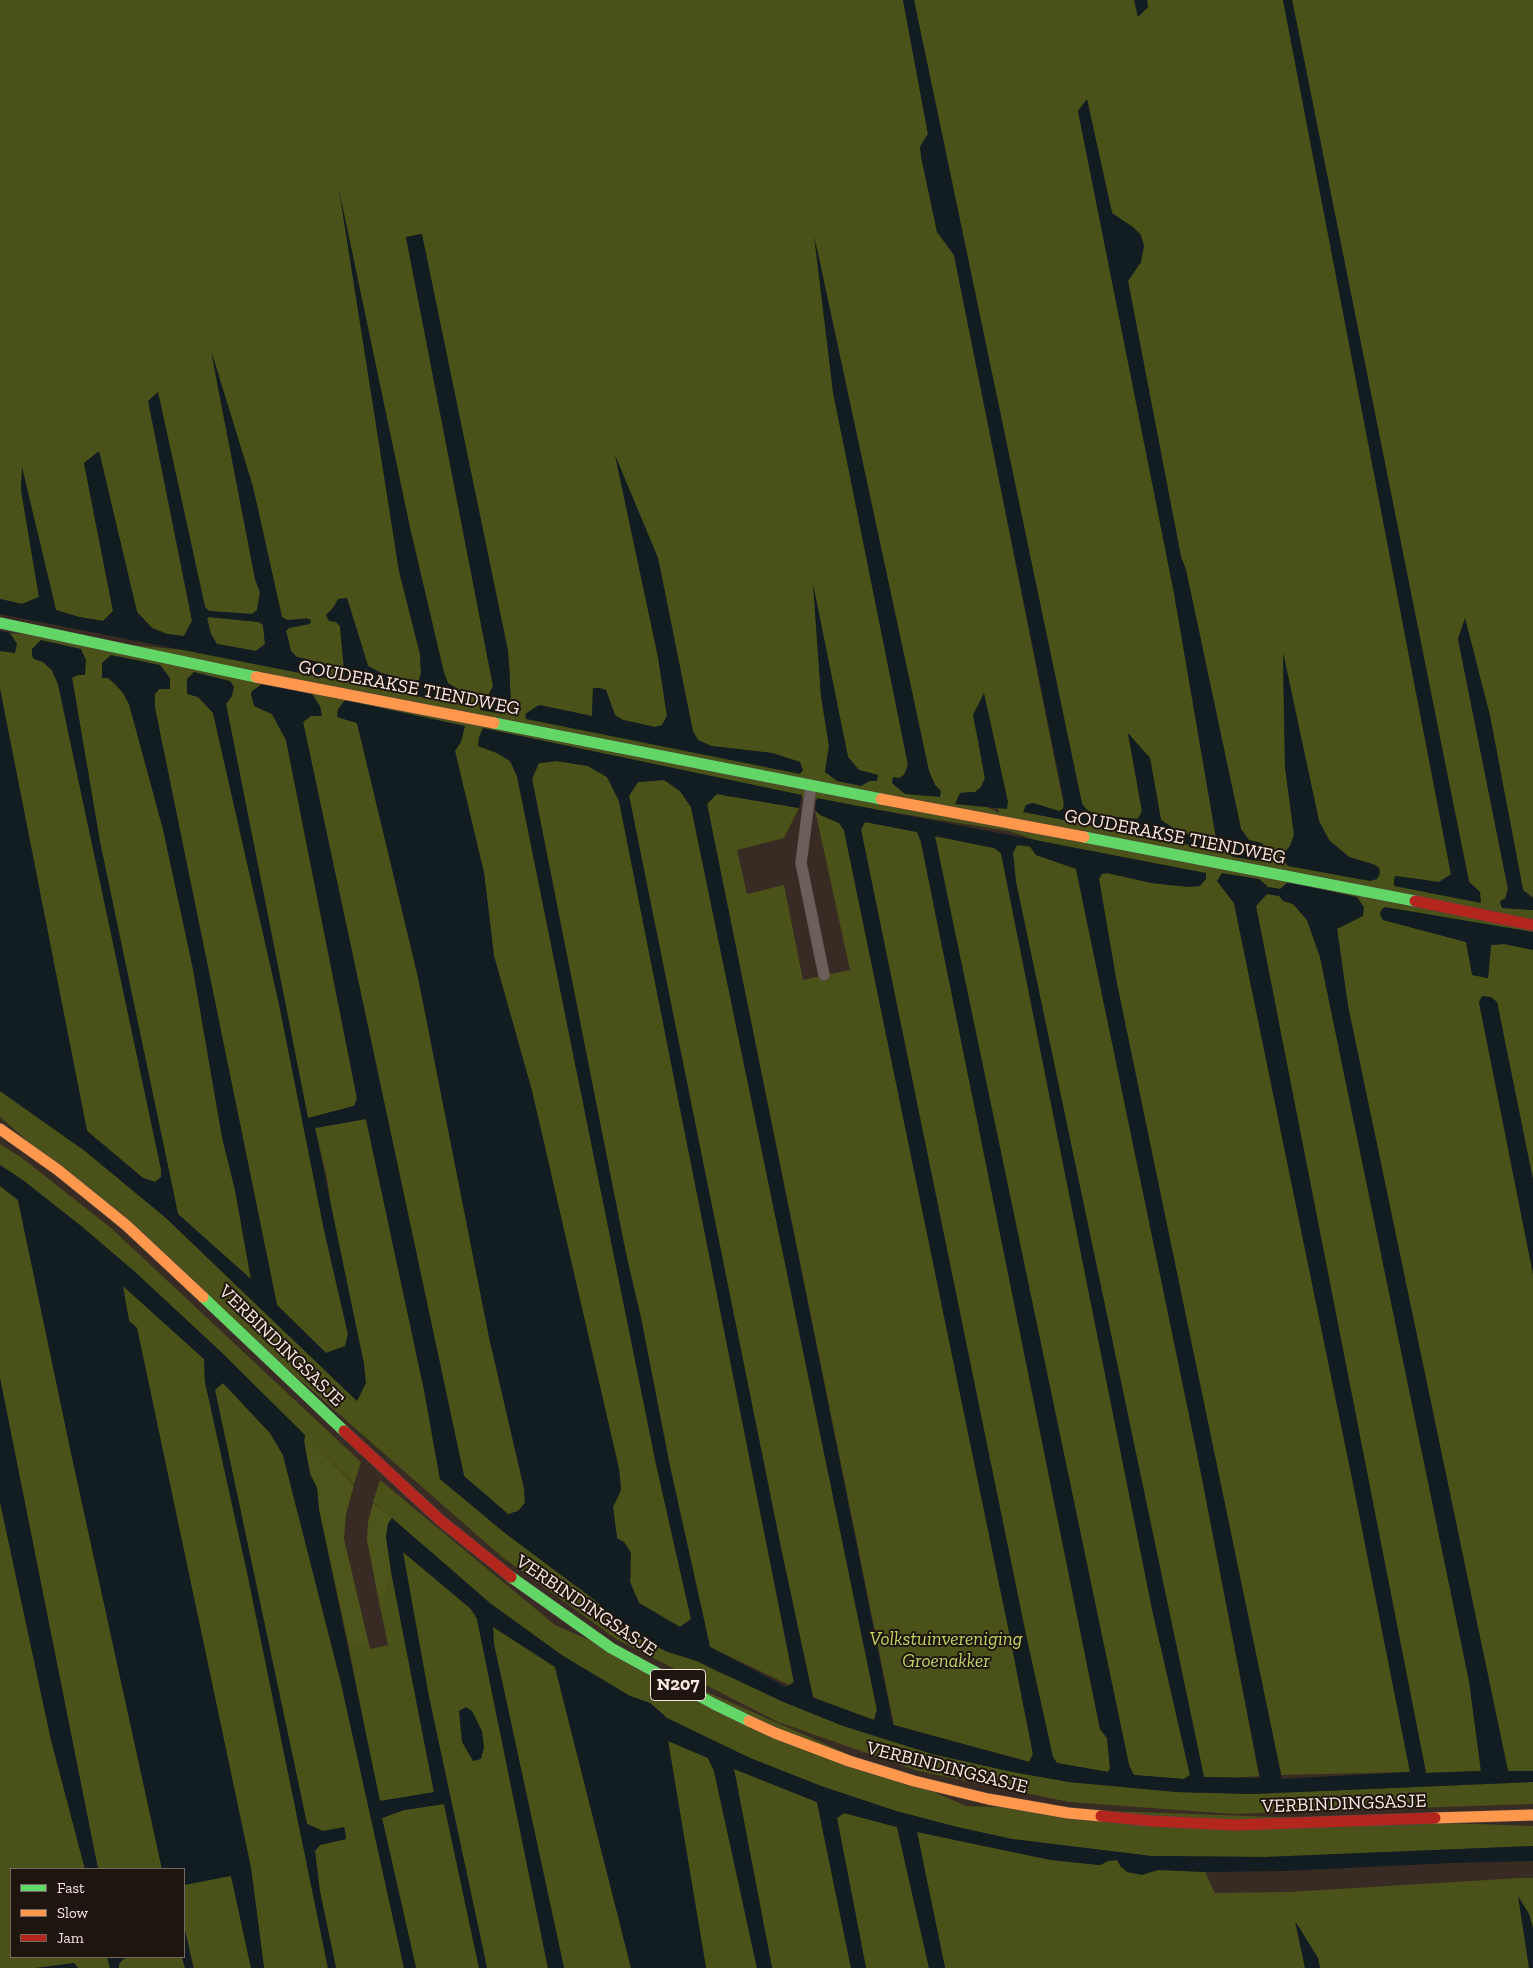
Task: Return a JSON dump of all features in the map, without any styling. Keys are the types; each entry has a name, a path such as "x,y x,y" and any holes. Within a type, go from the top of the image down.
{"main road":[{"name":"GOUDERAKSE TIENDWEG","path":"0,624 811,788 1274,873 1533,925"},
{"name":"VERBINDINGSASJE","path":"0,1130 58,1170 126,1225 263,1352 362,1449 440,1520 497,1567 611,1648 714,1704 775,1733 849,1761 914,1781 988,1799 1068,1813 1151,1822 1235,1825 1533,1815"}],"lane":[{"path":"811,788 801,863 824,975"}],"green space":[{"path":"0,0 903,0 928,134 920,147 937,232 954,255 1064,806 1059,811 1033,803 1026,805 1201,838 1178,831 1161,820 1150,758 1128,734 1142,812 1137,819 1096,815 1087,810 1082,804 914,0 1134,0 1138,16 1148,7 1147,0 1283,0 1451,875 1439,882 1396,876 1480,892 1469,882 1292,0 1533,0 1533,898 1523,890 1490,716 1465,619 1458,639 1508,889 1502,908 1533,910 1533,932 1383,920 1467,942 1473,975 1488,978 1491,945 1504,944 1533,950 1533,1180 1497,1002 1479,1002 1533,1274 1533,1771 1508,1771 1348,1006 1337,929 1280,889 1268,887 1259,879 1217,881 1234,903 1410,1772 1281,1775 1117,984 1099,879 1102,874 1107,873 1172,886 1009,831 478,746 497,753 510,761 517,776 656,1464 691,1619 680,1627 639,1603 630,1582 631,1569 617,1538 613,1507 621,1490 619,1469 532,1091 494,956 484,873 455,751 461,741 337,717 357,723 418,977 489,1337 524,1489 525,1503 518,1511 509,1515 464,1476 303,722 311,716 254,706 272,714 286,740 357,1099 354,1106 308,1118 226,704 232,696 194,695 203,701 213,712 279,1004 324,1230 348,1334 345,1346 326,1353 277,1305 155,708 155,694 159,689 108,678 123,693 129,704 163,829 193,969 222,1137 235,1190 251,1280 178,1214 100,842 72,677 78,675 86,660 34,659 43,662 52,671 58,684 161,1169 161,1177 155,1182 143,1178 87,1131 0,689 0,651 4,651 10,633 326,664 297,657 291,651 286,631 289,628 309,624 307,618 287,620 282,617 253,487 212,357 255,579 260,592 257,610 252,614 209,611 205,607 158,393 192,621 184,636 167,634 152,628 137,612 99,452 84,463 113,611 103,621 79,617 56,610 22,470 21,490 39,597 22,604 0,599","holes":["1087,100 1112,213 1141,262 1128,281 1181,557 1186,570 1241,829 1249,840 1217,844 1174,593 1078,111","342,204 410,528 444,673 448,683 345,681 340,626 326,615 347,598 368,666 381,673 410,680 419,680 421,673 420,654 399,571","421,234 508,651 510,674 509,709 483,698 488,696 493,686 406,237","816,243 929,772 935,785 941,791 906,794 892,783 893,778 899,778 904,775 908,765 833,392","616,459 658,558 693,731 698,740 711,746 772,753 800,762 631,737 539,705 592,716 593,688 599,688 606,690 615,716 623,720 655,727 662,725 667,716 658,657","814,589 848,757 859,770 878,775 825,773 829,746 821,696","1283,656 1319,821 1329,840 1349,857 1376,865 1283,854 1290,846 1294,835 1285,767","974,715 999,813 960,793 975,792 981,787 985,778"]},
{"path":"207,618 259,622 263,625 265,644 256,651 217,644 211,634"},
{"path":"557,761 588,766 607,777 619,801 794,1683 789,1685 710,1647 626,1254 532,778 539,763"},
{"name":"Volkstuinvereniging Groenakker","path":"664,780 680,791 691,807 877,1710 874,1720 813,1697 781,1548 629,795 638,782"},
{"name":"Volkstuinvereniging Groenakker","path":"716,794 799,808 784,838 737,850 747,894 784,885 803,980 850,970 815,810 820,815 839,823 844,830 1008,1627 1033,1754 1030,1762 894,1725 707,804"},
{"name":"Volkstuinvereniging Groenakker","path":"865,822 917,832 921,842 1100,1729 1107,1738 1110,1768 1108,1772 1057,1763 1052,1757 861,829"},
{"path":"934,836 994,848 1001,853 1152,1609 1190,1775 1184,1779 1134,1775 1129,1765"},
{"path":"1017,845 1030,847 1036,855 1076,868 1199,1463 1259,1776 1234,1778 1204,1777 1016,882 1013,853"},
{"path":"1267,894 1280,896 1283,901 1293,904 1307,920 1320,957 1469,1681 1481,1771 1426,1773 1256,906"},
{"path":"0,1091 85,1151 166,1218 357,1401 327,1178 315,1128 366,1119 424,1390 440,1479 505,1533 596,1601 622,1625 640,1638 668,1652 697,1661 720,1673 932,1754 1069,1782 1177,1792 1250,1794 1533,1782 1533,1804 1233,1814 1069,1802 918,1771 778,1722 616,1639 502,1557 0,1117"},
{"path":"0,1144 22,1158 111,1228 361,1462 354,1484 221,1352 135,1272 81,1226 24,1181 0,1165"},
{"path":"0,1186 18,1200 162,1868 98,1868 0,1378"},
{"path":"122,1285 204,1359 205,1382 247,1572 328,1968 264,1968 251,1868 137,1328 129,1321"},
{"path":"223,1383 270,1433 283,1455 341,1683 404,1968 336,1968 320,1892 315,1851 320,1845 346,1839 344,1828 323,1831 307,1824 215,1390"},
{"path":"305,1435 354,1485 346,1514 344,1539 370,1649 348,1643 319,1510 317,1488 310,1474 304,1441"},
{"path":"380,1480 555,1625 966,1806 1533,1826 1533,1846 1266,1857 1151,1856 1012,1839 896,1811 821,1786 750,1758 707,1738 667,1718 650,1703 630,1696 563,1656 491,1604 373,1502"},
{"path":"0,1502 51,1740 85,1868 10,1868 10,1958 108,1958 110,1968 78,1968 74,1963 36,1968 0,1968"},
{"path":"373,1503 392,1518 388,1524 386,1537 391,1571 385,1597 378,1597 367,1540 368,1522"},
{"path":"402,1551 471,1609 477,1619 548,1968 487,1968 429,1697"},
{"path":"391,1571 434,1793 379,1801 348,1643 370,1649 388,1645 378,1597 385,1597"},
{"path":"493,1626 555,1667 631,1968 564,1968 494,1644"},
{"path":"668,1740 708,1758 714,1771 757,1968 706,1968"},
{"path":"734,1769 817,1802 851,1968 772,1968"},
{"path":"444,1804 479,1968 416,1968 382,1818 404,1810"},
{"path":"844,1813 897,1827 929,1968 866,1968 837,1818"},
{"path":"917,1832 1051,1860 1100,1865 1108,1861 1117,1860 1121,1867 1205,1872 1215,1893 1288,1892 1533,1878 1533,1929 1529,1914 1519,1898 1529,1968 1320,1968 1318,1958 1296,1923 1305,1968 945,1968"},
{"path":"231,1875 251,1968 194,1968 185,1930 185,1885"},
{"path":"182,1958 185,1968 119,1968 119,1964 123,1959"}],"shaded area":[{"path":"903,0 914,0 1082,804 1087,810 1096,815 1138,819 1142,811 1128,733 1150,758 1161,820 1178,831 1202,838 1205,843 1200,847 1023,812 1026,805 1033,803 1059,811 1063,809 1064,802 954,255 937,232 921,157 920,147 928,134"},
{"path":"1134,0 1147,0 1148,7 1138,17"},
{"path":"1283,0 1292,0 1469,882 1480,892 1481,903 1394,886 1395,876 1439,882 1451,874"},
{"path":"1087,99 1112,213 1133,227 1141,235 1144,246 1141,262 1128,281 1181,557 1186,570 1241,829 1249,840 1262,843 1268,854 1259,861 1233,857 1217,844 1174,593 1078,111"},
{"path":"339,190 410,528 444,673 448,683 464,693 463,697 450,703 345,681 340,626 336,622 329,621 326,615 338,599 347,598 368,666 381,673 410,680 419,680 421,673 420,654 399,571"},
{"path":"422,234 508,651 511,703 509,709 502,714 480,710 483,698 488,696 493,686 406,237"},
{"path":"814,236 929,771 935,785 941,791 940,797 905,794 892,783 893,777 899,778 904,775 908,765 833,392"},
{"path":"211,350 253,487 282,617 287,620 310,619 311,623 309,624 289,628 286,631 291,651 297,657 326,664 330,667 331,673 325,678 0,614 0,599 22,604 39,597 21,490 22,467 56,610 79,617 103,621 113,611 84,463 99,451 137,612 152,628 167,634 184,636 192,621 148,401 158,392 205,607 209,611 252,614 257,610 260,592 255,579","holes":["207,618 259,622 263,625 265,644 256,651 217,644 211,634"]},
{"path":"615,455 658,558 693,732 698,740 711,746 772,753 800,762 803,770 800,774 526,719 525,714 539,705 592,716 593,688 606,690 615,715 623,720 655,727 662,725 667,716 658,657"},
{"path":"813,584 848,757 859,770 878,775 877,781 870,781 861,786 837,781 825,772 829,746 821,696"},
{"path":"1465,618 1490,716 1523,890 1533,898 1533,910 1502,908 1500,903 1501,900 1505,899 1508,889 1458,639"},
{"path":"0,631 10,633 17,644 15,653 0,651"},
{"path":"41,640 81,649 86,660 85,675 78,675 72,678 100,842 178,1214 251,1279 235,1190 222,1137 193,969 163,829 129,704 116,684 108,678 102,678 102,663 111,655 160,665 170,678 170,689 159,689 155,694 155,708 277,1305 326,1353 345,1346 348,1334 324,1230 279,1004 213,713 198,697 187,694 187,679 194,672 230,681 234,687 232,696 226,704 308,1118 354,1106 357,1098 286,740 272,714 254,706 251,694 252,691 262,684 312,694 320,706 322,716 311,716 303,722 464,1476 508,1514 518,1511 525,1503 524,1488 489,1337 418,977 357,723 337,717 338,709 345,700 465,726 461,742 455,751 484,873 494,956 532,1091 619,1469 621,1490 613,1507 617,1538 624,1542 631,1553 630,1582 639,1603 680,1627 691,1619 656,1464 517,776 510,761 497,753 478,746 479,737 483,728 802,795 799,808 717,794 707,804 893,1725 1029,1762 1033,1754 1008,1627 844,830 839,823 820,815 815,810 817,798 1206,873 1206,879 1200,886 1189,887 1151,883 1107,873 1102,874 1099,879 1117,984 1282,1779 1410,1772 1234,903 1217,881 1222,873 1259,879 1268,887 1280,889 1288,882 1357,897 1364,907 1363,916 1337,929 1348,1006 1508,1771 1533,1771 1533,1782 1250,1794 1177,1792 1069,1782 932,1754 843,1726 781,1701 697,1661 668,1652 640,1639 596,1601 505,1533 440,1479 424,1390 366,1119 315,1128 364,1364 366,1383 357,1401 166,1218 85,1151 0,1091 0,689 87,1131 143,1178 155,1182 161,1177 161,1169 58,684 52,670 43,662 34,659 32,649","holes":["557,761 588,766 607,777 619,801 794,1682 786,1687 710,1647 626,1254 532,779 539,763","664,780 680,791 691,807 877,1710 874,1720 813,1698 629,796 638,782","865,822 917,832 921,842 1100,1729 1107,1738 1110,1768 1108,1772 1057,1763 1053,1757 1026,1635 861,830","935,836 994,848 1001,853 1152,1609 1190,1775 1184,1779 1134,1775 1129,1765","1017,845 1030,846 1036,855 1076,869 1199,1463 1260,1778 1204,1777 1016,882 1013,853","1267,894 1279,896 1283,901 1293,904 1307,920 1320,957 1469,1681 1481,1771 1426,1773 1256,906"]},
{"path":"1283,652 1319,821 1329,840 1349,857 1379,868 1380,873 1377,879 1370,881 1288,866 1283,860 1283,854 1290,846 1294,835 1285,767"},
{"path":"984,693 1008,802 1007,809 955,804 960,793 975,792 981,787 985,778 973,715"},
{"path":"1385,907 1533,932 1533,950 1504,944 1491,945 1488,978 1472,975 1466,942 1383,920 1380,914 1381,910"},
{"path":"1482,996 1491,997 1497,1002 1533,1180 1533,1274 1479,1002"},
{"path":"0,1165 24,1181 81,1226 135,1272 221,1352 305,1435 304,1441 310,1474 317,1488 319,1510 380,1801 434,1792 391,1571 386,1537 388,1524 392,1518 491,1604 563,1656 630,1696 650,1703 667,1718 750,1758 821,1786 896,1811 1012,1839 1151,1856 1266,1857 1533,1846 1533,1861 1284,1871 1205,1872 1158,1870 1142,1875 1127,1872 1117,1860 1108,1861 1100,1865 1051,1860 917,1832 945,1968 929,1968 897,1827 844,1813 837,1818 866,1968 851,1968 817,1802 734,1769 772,1968 757,1968 714,1771 708,1758 668,1741 706,1968 631,1968 555,1667 493,1627 494,1644 564,1968 548,1968 477,1619 471,1609 403,1552 429,1697 487,1968 479,1968 444,1804 404,1810 382,1818 416,1968 404,1968 341,1683 283,1455 270,1433 223,1383 215,1390 307,1824 323,1831 344,1827 346,1836 346,1839 320,1845 315,1851 320,1892 336,1968 328,1968 247,1572 205,1382 204,1359 123,1286 129,1321 137,1328 251,1868 264,1968 251,1968 231,1876 185,1885 185,1868 162,1868 18,1200 0,1186"},
{"path":"0,1378 98,1868 85,1868 51,1740 0,1502"},
{"path":"466,1707 472,1711 482,1731 484,1747 481,1759 473,1761 462,1742 459,1711"},
{"path":"1518,1896 1529,1914 1533,1929 1533,1968 1529,1968"},
{"path":"1295,1921 1318,1958 1320,1968 1305,1968"},
{"path":"185,1931 193,1968 185,1968 182,1958 185,1958"},
{"path":"107,1958 126,1958 119,1964 119,1968 110,1968"},
{"path":"74,1963 78,1968 36,1968"}],"traffic: fast":[{"path":"0,623 256,677"},
{"path":"494,723 881,799"},
{"path":"1084,837 1415,901"},
{"path":"203,1297 344,1431"},
{"path":"511,1577 611,1648 749,1721"}],"traffic: slow":[{"path":"256,677 494,723"},
{"path":"881,799 1084,837"},
{"path":"0,1129 58,1170 126,1225 203,1297"},
{"path":"749,1721 849,1761 914,1781 988,1799 1068,1813 1101,1816"},
{"path":"1435,1818 1533,1815"}],"traffic: jam":[{"path":"1415,901 1533,925"},
{"path":"344,1431 440,1520 511,1577"},
{"path":"1101,1816 1151,1821 1235,1825 1435,1818"}]}
